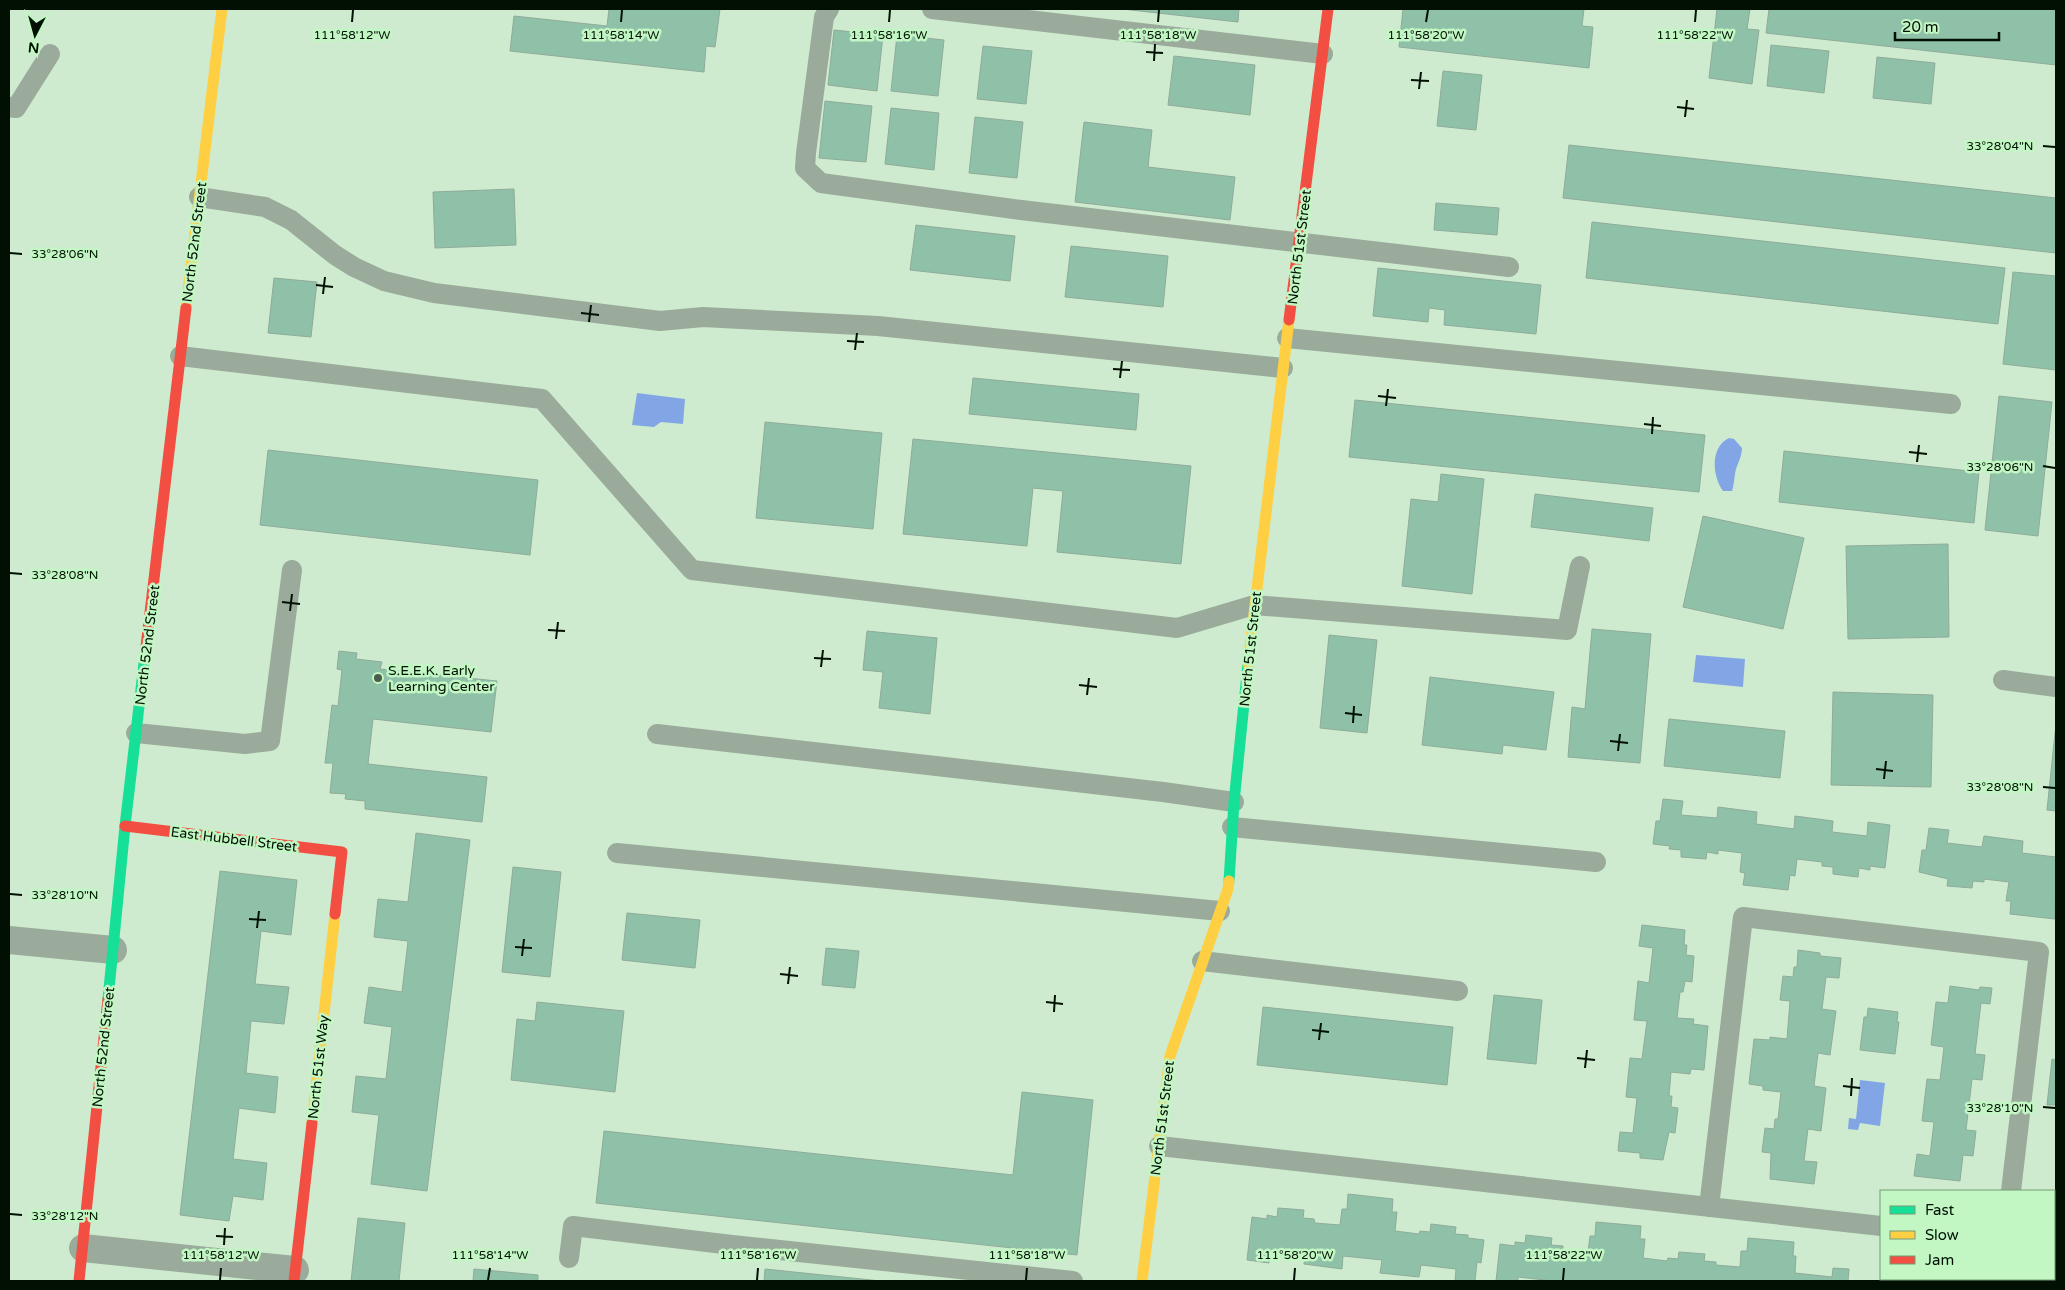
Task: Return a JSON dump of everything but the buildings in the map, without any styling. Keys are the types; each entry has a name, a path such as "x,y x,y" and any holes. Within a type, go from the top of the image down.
{"street":[{"name":"North 52nd Street","path":"80,1281 125,826 222,9"},
{"name":"North 51st Street","path":"1142,1281 1170,1056 1228,889 1234,802 1254,605 1328,9"},
{"name":"East Hubbell Street","path":"125,826 342,852"},
{"name":"North 51st Way","path":"294,1276 342,852"},
{"path":"9,940 113,950"},
{"path":"83,1248 294,1276"}],"lane":[{"path":"829,9 824,17 805,168 820,182 1021,210 1509,267"},
{"path":"932,9 1323,54"},
{"path":"9,107 16,108 50,54"},
{"path":"199,197 266,207 291,220 335,255 354,267 384,281 434,293 660,321 703,317 878,326 1283,368"},
{"path":"1287,338 1951,404"},
{"path":"180,356 542,399 692,570 1177,628 1254,605 1567,630 1580,566"},
{"path":"136,733 245,744 270,741 292,570"},
{"path":"2003,680 2056,687"},
{"path":"657,734 1164,792 1234,802"},
{"path":"1232,827 1596,862"},
{"path":"617,853 1220,911"},
{"path":"1709,1207 1744,917 2040,952 2011,1190"},
{"path":"1202,962 1458,991"},
{"path":"1159,1146 1880,1226"},
{"path":"569,1258 573,1226 732,1246 1073,1281"}],"water":[{"path":"637,393 685,399 683,424 661,422 654,427 632,425"},
{"path":"1729,438 1734,439 1742,448 1742,452 1732,491 1723,491 1717,478 1715,462 1719,448"},
{"path":"1696,655 1745,659 1743,687 1693,682"},
{"path":"1860,1080 1885,1083 1880,1126 1860,1123 1858,1130 1848,1129 1849,1118 1856,1119"}],"traffic: fast":[{"path":"108,999 125,826 145,655"},
{"path":"1229,881 1234,802 1248,664"}],"traffic: slow":[{"path":"186,308 222,9"},
{"path":"1248,664 1289,320"},
{"path":"1142,1281 1170,1056 1228,889 1229,881"},
{"path":"312,1123 335,914"}],"traffic: jam":[{"path":"1289,320 1328,9"},
{"path":"145,655 186,308"},
{"path":"125,826 342,852 335,914"},
{"path":"79,1281 108,999"},
{"path":"294,1281 312,1123"}],"place":[{"name":"S.E.E.K. Early Learning Center","path":"378,678"}]}
